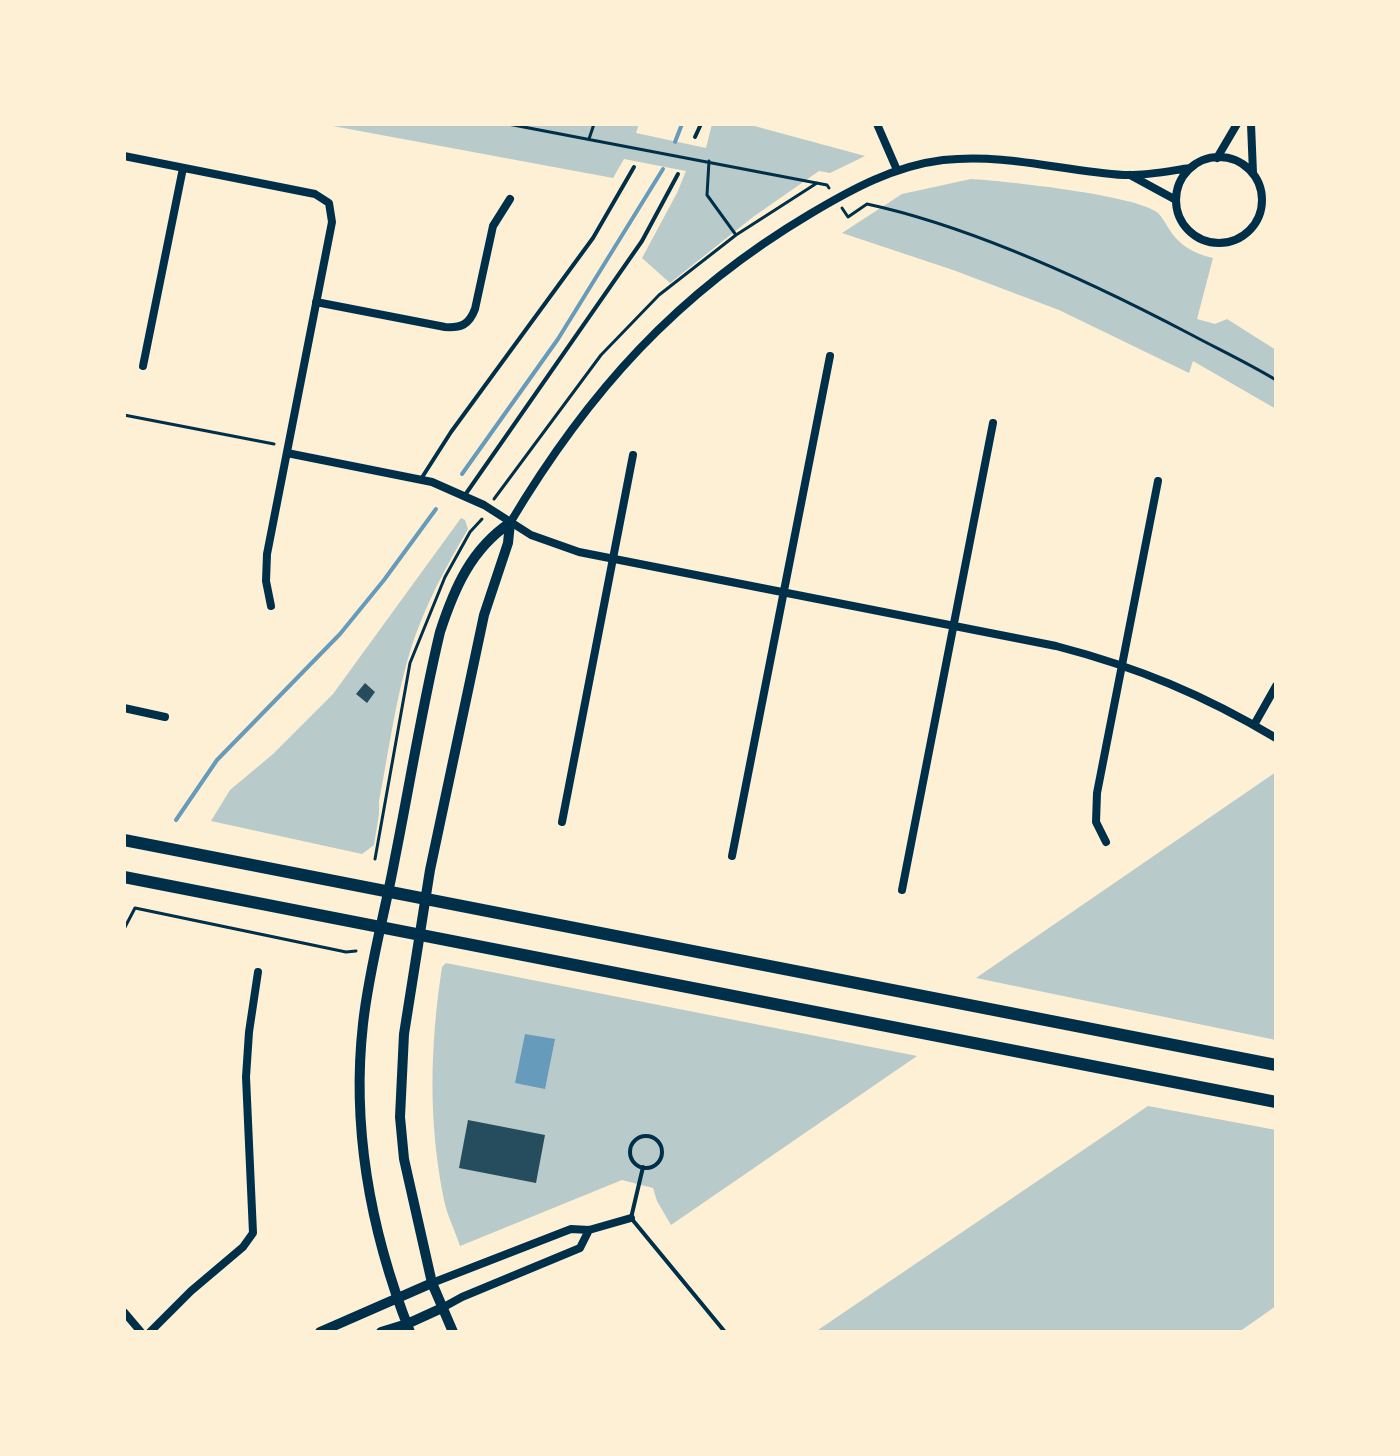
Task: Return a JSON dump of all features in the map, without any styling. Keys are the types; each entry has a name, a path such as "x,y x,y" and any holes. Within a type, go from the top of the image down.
{"main road":[{"path":"124,840 1276,1065"},
{"path":"124,877 1276,1102"}],"street":[{"path":"877,124 897,170"},
{"path":"1217,158 1237,124"},
{"path":"1190,168 1180,183 1176,200 1183,224 1191,233 1214,243 1239,239 1256,222 1261,210 1262,197 1253,174 1251,124"},
{"path":"124,156 315,194 329,203 332,222 267,554 266,581 271,606"},
{"path":"409,1328 396,1299 374,1221 360,1127 363,1021 435,653 448,610 478,550 510,523 565,436 609,380 659,328 727,270 784,230 858,187 897,170 940,160 1004,158 1129,175 1190,168 1207,159 1217,158 1237,162 1253,174"},
{"path":"143,366 183,168"},
{"path":"1129,175 1176,200"},
{"path":"316,302 445,327 464,326 475,309 493,226 510,199"},
{"path":"732,856 830,356"},
{"path":"902,890 993,423"},
{"path":"287,453 432,482 484,505 510,523 563,547 612,560 953,625 1056,646 1123,664 1187,689 1276,738"},
{"path":"562,822 633,455"},
{"path":"1106,842 1096,822 1095,807 1158,481"},
{"path":"453,1332 432,1283 408,1180 400,1117 404,1034 425,898 484,615 508,543 510,523"},
{"path":"1254,725 1276,686"},
{"path":"124,708 165,717"},
{"path":"150,1332 191,1291 243,1247 253,1233 246,1077 258,972"},
{"path":"320,1332 432,1283 571,1229 589,1230 631,1218"},
{"path":"381,1332 409,1328 462,1297 580,1248 589,1230"},
{"path":"124,1312 141,1332"}],"lane":[{"path":"695,137 701,124"},
{"path":"421,479 522,332 593,238 634,167"},
{"path":"462,495 642,241 678,174"},
{"path":"642,1137 653,1138 662,1149 661,1159 653,1166 643,1167 631,1157 631,1147 642,1137"},
{"path":"643,1167 631,1218 725,1332"}],"path":[{"path":"508,124 827,185"},
{"path":"589,140 594,124"},
{"path":"709,161 707,195 736,235"},
{"path":"500,490 601,355 659,295 736,235 817,183"},
{"path":"848,217 867,204 901,211 1012,251 1096,287 1276,380"},
{"path":"124,415 274,444"},
{"path":"375,859 410,663 445,577 470,532 479,524"},
{"path":"124,929 135,908 346,952 356,951"}],"shaded area":[{"path":"322,124 639,124 636,133 706,148 712,124 747,124 865,156 830,173 819,171 753,217 670,283 642,258 686,171 624,159 613,178"},
{"path":"971,179 1098,195 1145,206 1158,213 1182,244 1213,258 1197,319 1215,324 1227,319 1276,350 1276,409 1193,361 1189,373 1059,310 842,233 902,194"},
{"path":"461,518 468,529 430,600 406,664 379,801 374,845 362,854 211,821 230,790 273,754 333,694"},
{"path":"1276,772 1276,1040 976,978"},
{"path":"446,963 917,1056 671,1225 653,1188 622,1180 460,1246 444,1200 433,1112 435,1026 442,967"},
{"path":"1148,1106 1276,1130 1276,1306 1239,1332 815,1332"}],"water":[{"path":"525,1034 555,1039 545,1089 515,1083"}],"building":[{"path":"365,683 375,692 367,703 356,694"},
{"path":"468,1120 545,1135 536,1183 459,1168"}],"waterway":[{"path":"675,142 682,124"},
{"path":"462,474 558,339 663,169"},
{"path":"176,820 217,760 340,634 436,509"}]}
